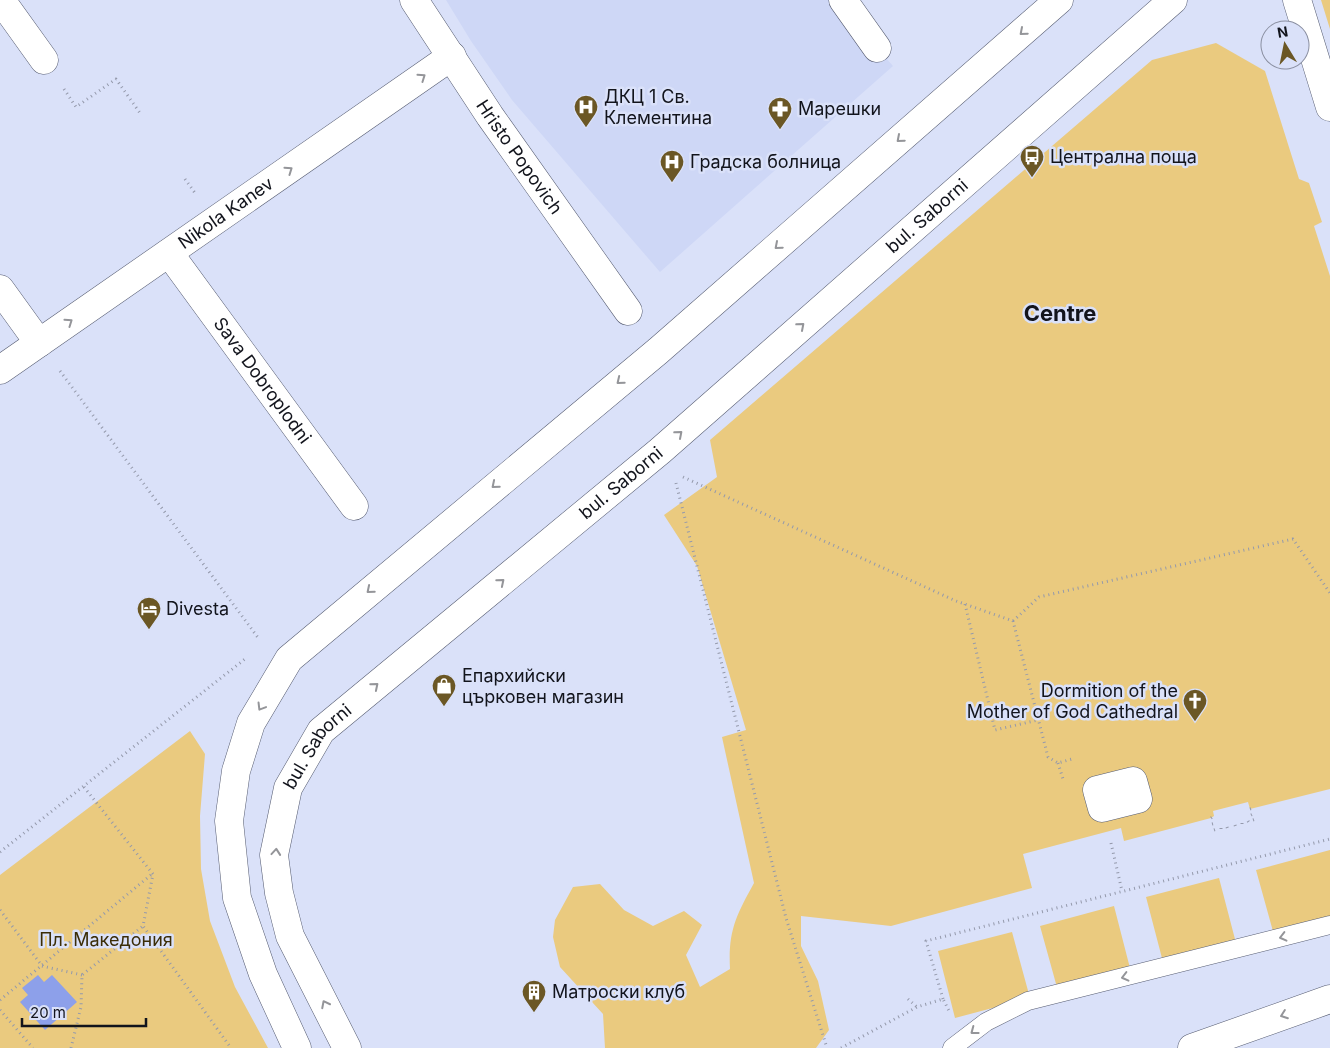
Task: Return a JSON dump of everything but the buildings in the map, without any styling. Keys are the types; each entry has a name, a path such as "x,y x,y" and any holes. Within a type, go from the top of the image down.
{"street":[{"path":"1,0 44,60"},
{"name":"Hristo Popovich","path":"414,0 490,116 628,311"},
{"path":"843,0 876,48"},
{"path":"297,1048 263,974 237,898 229,820 236,771 251,723 289,659 658,350 1059,0"},
{"name":"bul. Saborni","path":"347,1048 290,936 279,893 274,855 288,788 321,731 660,451 1173,0"},
{"path":"1297,0 1330,107"},
{"name":"Nikola Kanev","path":"0,370 452,56"},
{"name":"Sava Dobroplodni","path":"169,253 354,506"},
{"path":"0,289 39,343"},
{"path":"1192,1048 1330,999"}],"lane":[{"path":"952,1048 986,1022 1028,1001 1330,925"}],"path":[{"path":"44,60 76,107 116,79 140,114"},
{"path":"39,343 263,645"},
{"path":"826,1048 786,918 674,473 965,604 1013,621"},
{"path":"1013,621 1039,597 1293,539 1330,593"},
{"path":"965,604 995,730 1038,720"},
{"path":"1013,621 1048,758 1058,762 1072,759"},
{"path":"0,852 249,656"},
{"path":"71,1048 81,1006 82,975 143,926 152,874 84,787"},
{"path":"943,998 926,941 1330,838"},
{"path":"1110,840 1122,891"},
{"path":"0,1000 152,874"},
{"path":"0,910 42,966 82,975"},
{"path":"143,926 230,1048"},
{"path":"908,999 917,1007"},
{"path":"0,1010 33,1048"}],"shaded area":[{"name":"Градска болница","path":"446,0 843,0 877,48 893,66 660,272 512,100 471,41"}],"green space":[{"path":"1321,0 1330,0 1330,29"},
{"path":"1216,43 1260,68 1260,70 1265,71 1299,179 1309,183 1322,222 1314,226 1330,276 1330,789 1250,809 1248,802 1213,811 1214,816 1211,818 1124,841 1121,828 1023,854 1032,888 891,926 801,916 801,946 818,981 829,1030 816,1048 605,1048 603,1014 560,967 553,937 555,920 573,887 600,884 624,910 653,926 684,911 702,925 686,955 700,987 730,969 730,944 734,924 754,883 722,737 746,730 697,566 664,515 717,477 710,440 1152,60"},
{"name":"Пл. Македония","path":"190,731 205,754 200,816 201,869 210,921 235,987 268,1048 0,1048 0,875"},
{"path":"1330,850 1330,920 1274,935 1256,870"},
{"path":"1219,878 1236,943 1163,962 1146,897"},
{"path":"1114,906 1131,972 1058,991 1040,926"},
{"path":"1012,932 1030,998 955,1018 938,951"}],"water":[{"path":"38,975 44,982 52,975 77,1002 45,1030 20,1002 28,995 22,988"}],"place":[{"name":"ДКЦ 1 Св. Клементина","path":"586,128"},
{"name":"Марешки","path":"780,130"},
{"name":"Централна поща","path":"1032,178"},
{"name":"Градска болница","path":"672,183"},
{"name":"Divesta","path":"149,630"},
{"name":"Епархийски църковен магазин","path":"444,707"},
{"name":"Dormition of the Mother of God Cathedral","path":"1195,722"},
{"name":"Матроски клуб","path":"534,1013"}],"district":[{"name":"Centre","path":"1060,313"}]}
